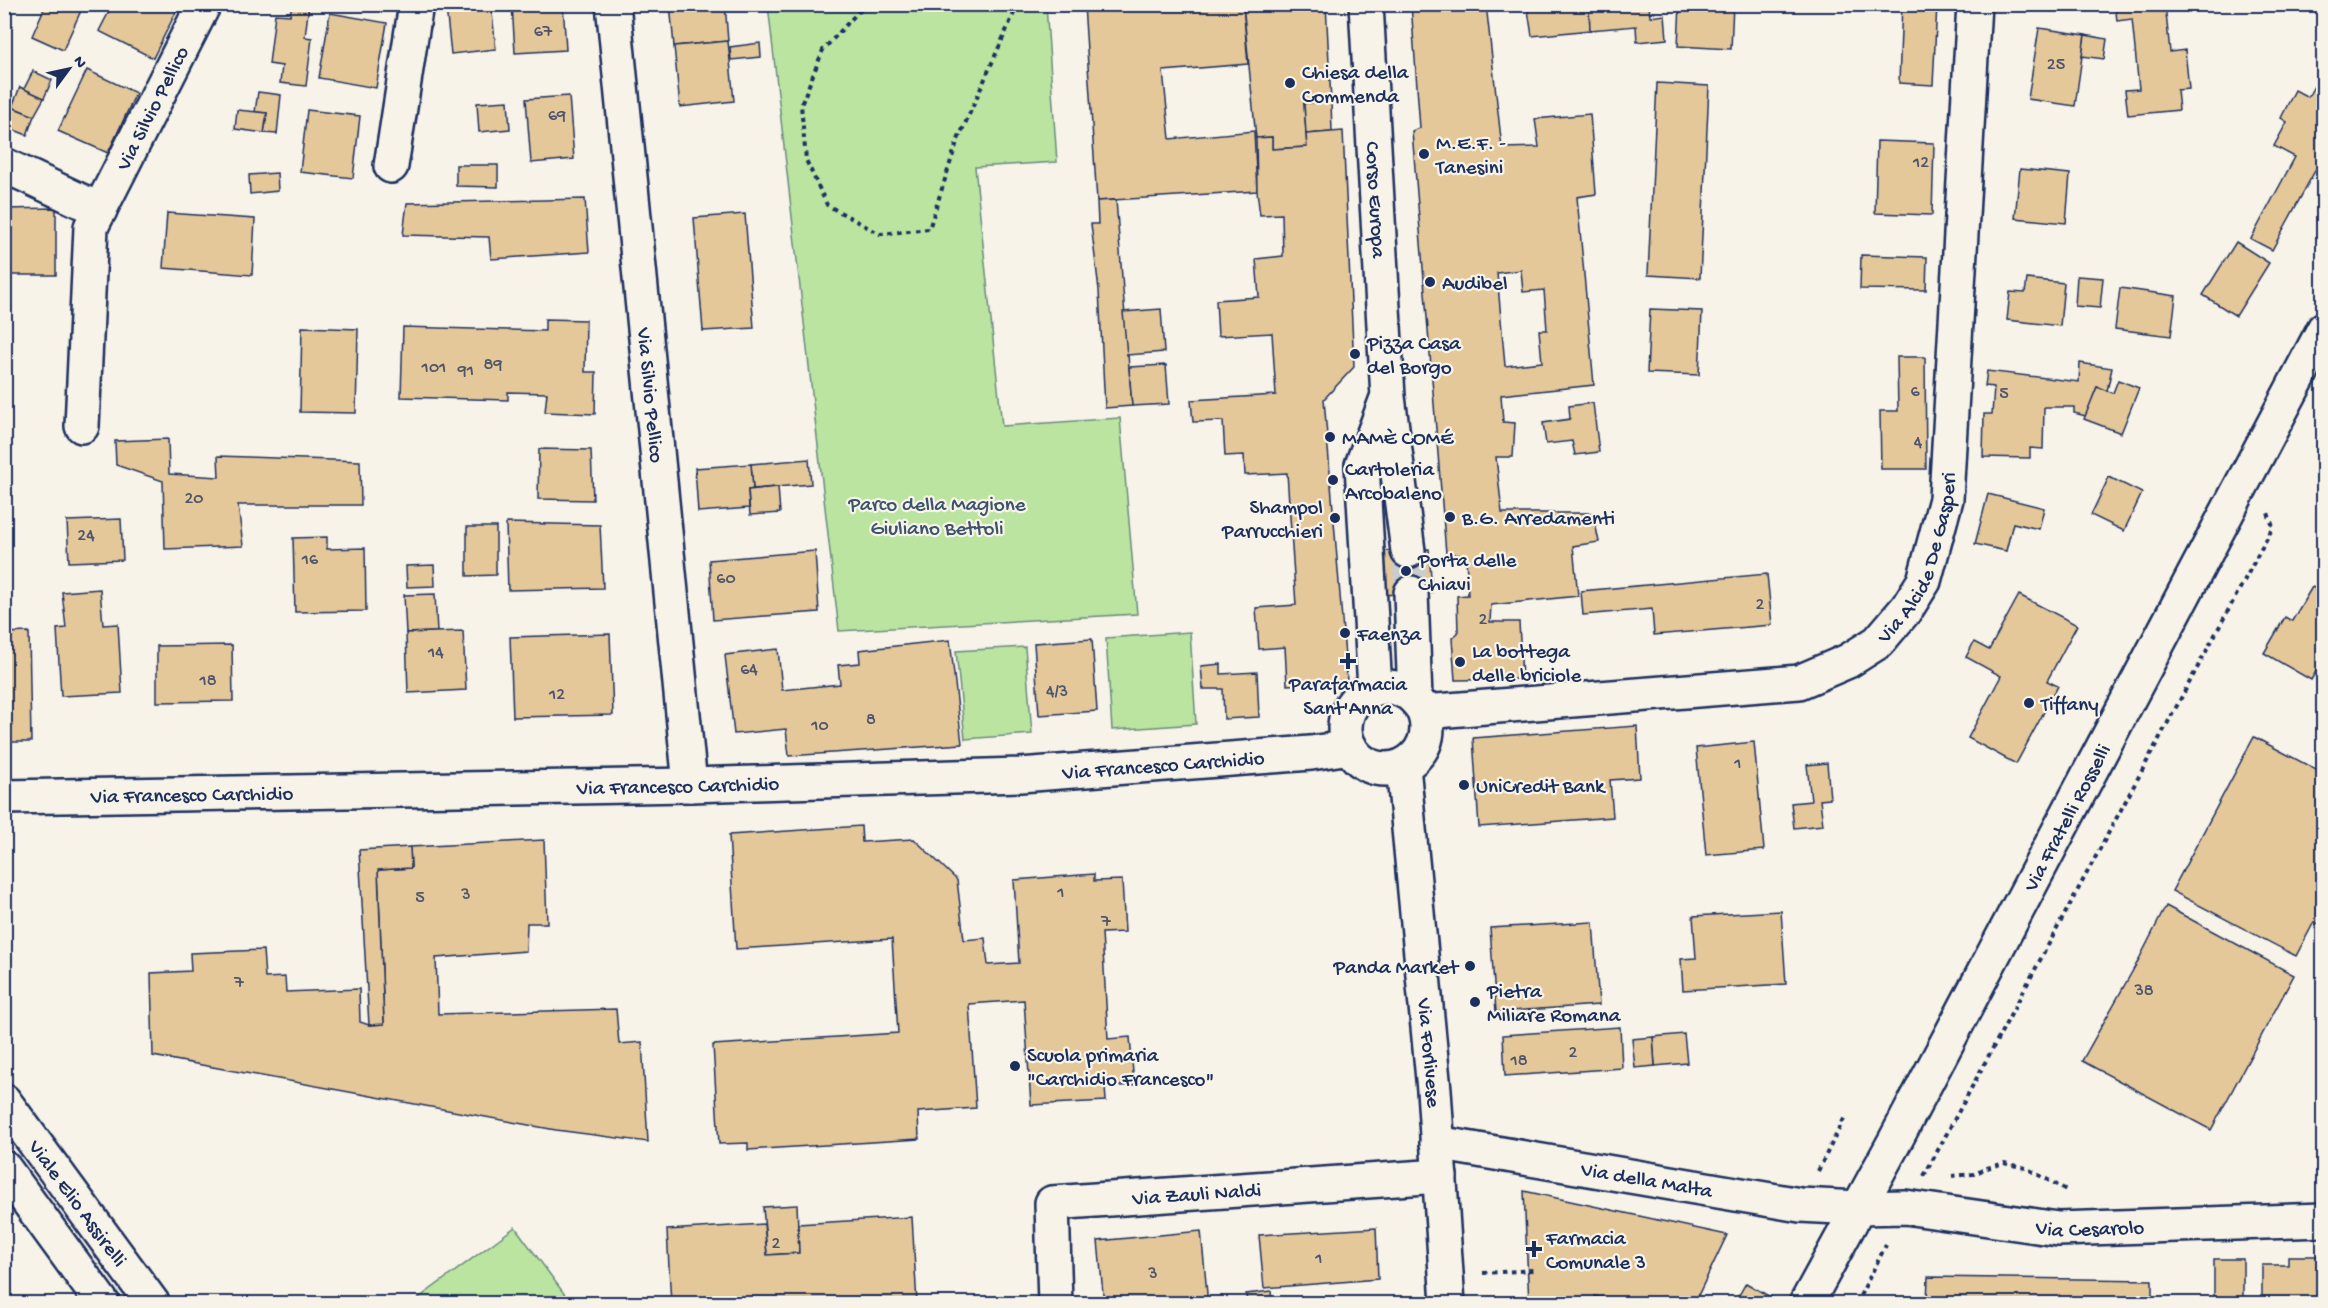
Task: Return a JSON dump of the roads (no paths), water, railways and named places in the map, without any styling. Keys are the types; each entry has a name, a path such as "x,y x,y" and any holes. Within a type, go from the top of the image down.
{"street":[{"name":"Via Silvio Pellico","path":"82,426 91,227 204,4"},
{"path":"391,166 416,4"},
{"name":"Via Silvio Pellico","path":"613,4 690,785"},
{"name":"Corso Europa","path":"1366,4 1388,397 1408,551"},
{"name":"Via Alcide De Gasperi","path":"1420,706 1798,682 1848,661 1878,642 1907,608 1924,581 1946,499 1974,4"},
{"path":"4,165 100,210"},
{"name":"Via Fratelli Rosselli","path":"1806,1304 2319,348"},
{"name":"Corso Europa","path":"1375,689 1362,465 1388,397"},
{"path":"1411,593 1420,706 1427,724 1422,748 1414,759 1403,766 1392,769 1367,765 1350,747 1346,736 1349,712 1364,694 1375,689 1397,689 1420,706"},
{"name":"Via Francesco Carchidio","path":"4,796 690,785 1020,775 1311,753 1350,747"},
{"name":"Via Forlivese","path":"1403,766 1440,1176 1448,1304"},
{"name":"Viale Elio Assirelli","path":"4,1101 153,1304"},
{"name":"Via della Malta","path":"1437,1143 1800,1204 1858,1208"},
{"name":"Viale Elio Assirelli","path":"4,1168 103,1304"},
{"name":"Via Zauli Naldi","path":"1055,1304 1052,1203 1440,1176"},
{"name":"Via Cesarolo","path":"1858,1208 1905,1207 2058,1229 2324,1220"}],"tunnel":[{"path":"1408,551 1411,593"}],"place":[{"name":"Chiesa della Commenda","path":"1290,83"},
{"name":"M.E.F. - Tanesini","path":"1424,154"},
{"name":"Audibel","path":"1430,282"},
{"name":"Pizza Casa del Borgo","path":"1355,354"},
{"name":"MAMÈ COMÉ","path":"1330,437"},
{"name":"Cartoleria Arcobaleno","path":"1333,480"},
{"name":"B.G. Arredamenti","path":"1450,517"},
{"name":"Shampol Parrucchieri","path":"1335,518"},
{"name":"Porta delle Chiavi","path":"1406,571"},
{"name":"Faenza","path":"1345,633"},
{"name":"Parafarmacia Sant'Anna","path":"1348,661"},
{"name":"La bottega delle briciole","path":"1460,662"},
{"name":"Tiffany","path":"2029,703"},
{"name":"UniCredit Bank","path":"1464,785"},
{"name":"Panda Market","path":"1470,966"},
{"name":"Pietra Miliare Romana","path":"1475,1002"},
{"name":"Scuola primaria \"Carchidio Francesco\"","path":"1015,1066"},
{"name":"Farmacia Comunale 3","path":"1534,1249"}],"park label":[{"name":"Parco della Magione Giuliano Bettoli","path":"937,515"}]}
